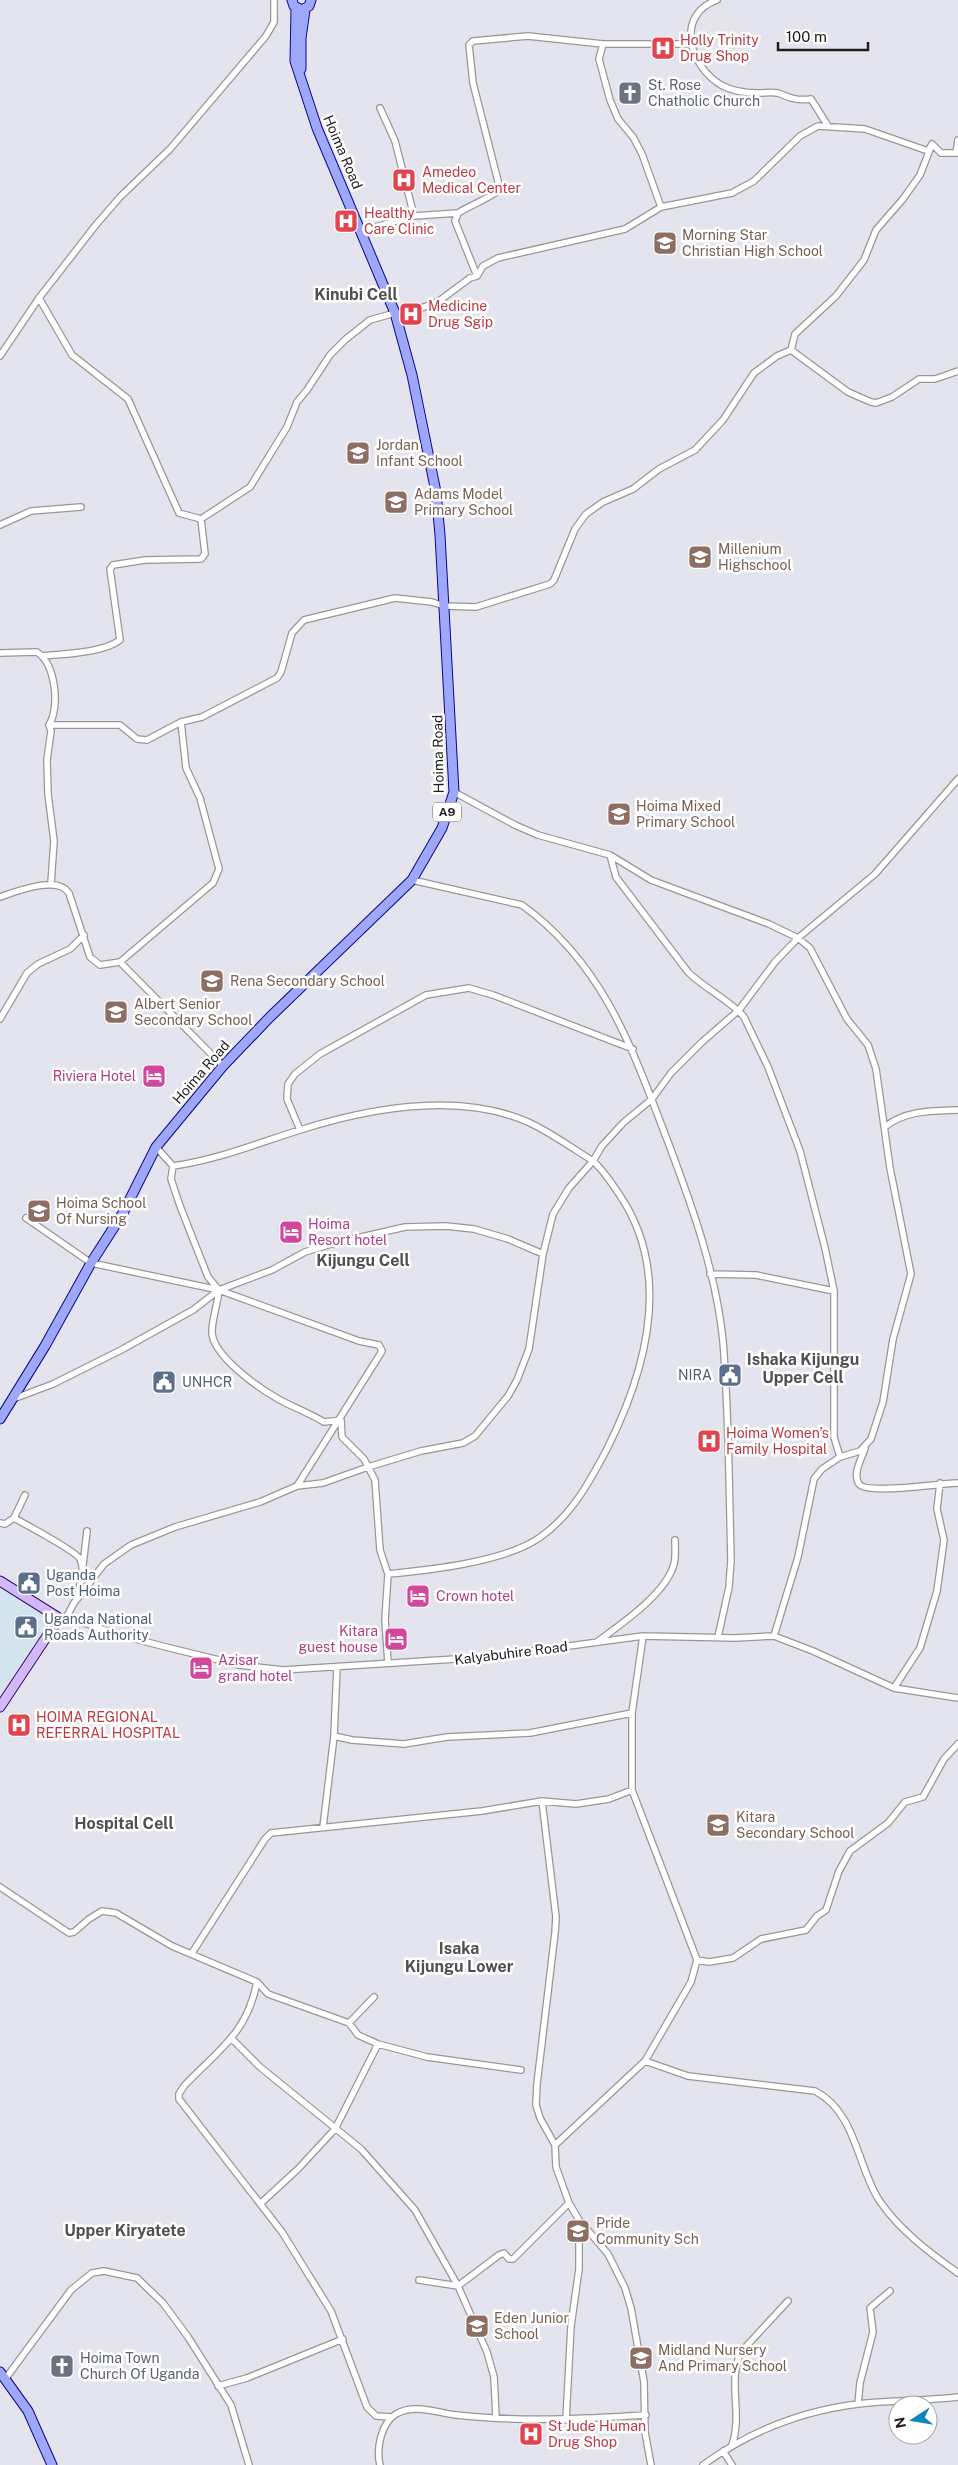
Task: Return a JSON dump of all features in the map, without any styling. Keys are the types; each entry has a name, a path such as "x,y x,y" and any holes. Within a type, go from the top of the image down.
{"main road":[{"name":"A9","path":"297,6 309,6 311,0"},
{"name":"Hoima Road","path":"0,1419 90,1263 123,1214 156,1147 223,1066 412,880 442,828 454,792 436,492 412,375 396,315 317,128 301,76 301,38 297,6"},
{"path":"3,2375 36,2426 52,2465"}],"street":[{"path":"0,356 39,298 120,198 170,149 266,36 274,22 274,0"},
{"path":"286,0 297,6"},
{"path":"717,0 705,4 698,12 691,32 691,44 704,69 722,85 745,93 777,93 786,98 800,101 811,99 828,126"},
{"path":"362,231 414,216 458,213 476,202 497,194 500,189 473,82 470,43 478,39 546,36 603,44 691,44"},
{"path":"603,44 599,59 610,100 618,119 633,136 642,154 661,207"},
{"path":"380,108 395,141 414,216"},
{"path":"39,298 72,355 128,399 179,513 201,519 250,487 287,427 297,402 330,355 346,339 370,320 396,315 439,302 470,278 478,276 483,266 498,258 625,229 661,207 722,196 743,188 765,172 800,136 818,126 865,129 928,151 932,144"},
{"path":"932,144 941,153 957,153 958,140"},
{"path":"791,350 795,334 836,296 864,260 879,226 903,200 920,175 932,144"},
{"path":"458,213 455,221 478,276"},
{"path":"791,350 848,392 876,403 892,396 920,379 935,379 958,371"},
{"path":"49,725 120,725 130,734 142,740 154,738 181,722 202,717 247,696 277,678 281,672 292,633 304,620 395,598 432,602 444,606 476,607 550,584 554,580 575,529 586,514 603,502 633,489 658,469 695,450 724,420 754,373 777,356 791,350"},
{"path":"0,525 31,511 81,507"},
{"path":"42,656 67,654 108,646 120,640 110,570 113,565 145,560 201,560 205,554 201,519"},
{"path":"0,653 37,652 42,656 52,680 55,705 54,718 49,725 48,794 54,841 51,883"},
{"path":"0,897 51,883 67,889 90,957 100,965 120,962 213,883 218,874 215,852 200,798 186,768 181,722"},
{"path":"0,1706 52,1630 104,1564 130,1545 175,1527 260,1502 297,1486 323,1484 368,1466 421,1451 463,1443 475,1436 491,1418 517,1380 529,1349 544,1254 553,1214 570,1188 593,1161 602,1146 623,1123 652,1099 672,1073 702,1042 738,1010 775,962 798,938 875,874 958,779"},
{"path":"454,792 515,826 538,835 610,855 651,880 769,924 798,938 813,952 844,1014 868,1045 876,1068 890,1168 911,1274 893,1340 880,1414 856,1472 859,1485 864,1488 891,1489 940,1483 958,1483"},
{"path":"610,855 616,877 688,972 711,992 738,1010 750,1026 763,1054 800,1150 816,1205 834,1291 834,1437 840,1457"},
{"path":"412,880 522,905 536,915 553,929 578,958 617,1015 633,1049 695,1215 710,1274 723,1340 731,1560 729,1587 718,1637"},
{"path":"0,1020 27,973 38,964 70,949 84,935"},
{"path":"120,962 223,1066"},
{"path":"300,1130 287,1099 288,1084 295,1074 320,1054 426,995 469,988 493,995 633,1049"},
{"path":"173,1166 204,1162 300,1130 391,1109 420,1105 470,1106 528,1122 593,1161 600,1167 632,1213 646,1254 650,1281 646,1336 639,1370 614,1435 580,1498 553,1528 536,1540 515,1550 484,1559 417,1572 388,1574"},
{"path":"885,1127 892,1121 920,1112 958,1110"},
{"path":"883,1111 892,1121"},
{"path":"156,1147 173,1166"},
{"path":"173,1166 171,1179 180,1206 208,1277 219,1290 212,1332 216,1348 258,1386 280,1400 305,1410 324,1422 341,1420"},
{"path":"26,1218 90,1263 219,1290 359,1341 379,1345 382,1351 341,1420 297,1486"},
{"path":"13,1399 53,1384 121,1350 193,1310 219,1290 272,1270 305,1252 404,1227 425,1225 474,1229 508,1239 544,1254"},
{"path":"710,1274 756,1275 834,1291"},
{"path":"341,1420 342,1436 368,1466 376,1489 380,1550 388,1574 385,1620 388,1663"},
{"path":"774,1636 798,1557 814,1479 822,1469 840,1457 851,1455 865,1448"},
{"path":"894,1688 920,1648 937,1591 944,1540 937,1510 940,1483"},
{"path":"0,1523 5,1524 14,1518 25,1495"},
{"path":"14,1518 72,1550 80,1558 83,1569"},
{"path":"77,1599 83,1569 87,1531"},
{"path":"595,1643 632,1615 661,1587 674,1564 675,1540"},
{"path":"0,1581 63,1617"},
{"name":"Kalyabuhire Road","path":"63,1617 120,1635 239,1665 283,1670 308,1670 487,1657 642,1636 774,1636 813,1651 894,1688 958,1698"},
{"path":"555,2145 645,2061 691,1982 697,1960 632,1790 632,1713 642,1636"},
{"path":"323,1827 334,1736 337,1667"},
{"path":"334,1736 352,1740 404,1744 447,1737 530,1733 632,1713"},
{"path":"697,1960 709,1962 733,1958 762,1939 806,1930 817,1916 826,1910 838,1871 850,1851 888,1823 905,1802 923,1797 944,1759 958,1744"},
{"path":"192,1953 268,1835 323,1827 482,1812 542,1801 576,1804 609,1799 632,1790"},
{"path":"542,1801 556,1918 536,2084 536,2105 540,2118 555,2145 556,2167 569,2203 579,2220 608,2254 625,2288 640,2346 646,2414 645,2432 651,2465"},
{"path":"0,1887 70,1933 102,1911 116,1913 172,1946 257,1982 268,1994 349,2023 358,2035 378,2044 427,2057 522,2070"},
{"path":"257,1982 253,2004 232,2039 184,2086 179,2094 179,2099 282,2232 326,2303 343,2339 367,2407 376,2416 392,2417 405,2410 417,2409 456,2415 496,2417 524,2421 646,2414"},
{"path":"349,2023 374,1997"},
{"path":"232,2039 260,2067 361,2149 415,2210 458,2286 489,2360 494,2377 496,2417"},
{"path":"260,2204 298,2169 335,2129 378,2044"},
{"path":"645,2061 688,2076 815,2091 825,2096 833,2105 856,2143 870,2185 881,2202 897,2222 924,2247 958,2273"},
{"path":"419,2280 458,2286 504,2253 512,2259 569,2203"},
{"path":"566,2420 571,2326 579,2269 579,2220"},
{"path":"3,2375 70,2290 92,2273 104,2272 137,2278 163,2303 188,2337 231,2406 250,2465"},
{"path":"858,2404 860,2384 873,2332 870,2308 890,2291"},
{"path":"732,2445 738,2411 735,2383 737,2360 741,2352 788,2301"},
{"path":"218,2386 247,2378 343,2339"},
{"path":"703,2465 732,2445 769,2426 792,2418 858,2404 958,2397"},
{"path":"380,2465 379,2440 392,2417"},
{"path":"723,2451 732,2465"}],"shaded area":[{"path":"0,1586 51,1620 0,1694"}],"place":[{"name":"Holly Trinity Drug Shop","path":"663,48"},
{"name":"St. Rose Chatholic Church","path":"630,93"},
{"name":"Amedeo Medical Center","path":"404,180"},
{"name":"Healthy Care Clinic","path":"346,221"},
{"name":"Morning Star Christian High School","path":"665,243"},
{"name":"Medicine Drug Sgip","path":"411,314"},
{"name":"Jordan Infant School","path":"358,453"},
{"name":"Adams Model Primary School","path":"396,502"},
{"name":"Millenium Highschool","path":"700,557"},
{"name":"Hoima Mixed Primary School","path":"619,814"},
{"name":"Rena Secondary School","path":"212,981"},
{"name":"Albert Senior Secondary School","path":"116,1012"},
{"name":"Riviera Hotel","path":"154,1076"},
{"name":"Hoima School Of Nursing","path":"39,1211"},
{"name":"Hoima Resort hotel","path":"291,1232"},
{"name":"NIRA","path":"730,1375"},
{"name":"UNHCR","path":"164,1382"},
{"name":"Hoima Women’s Family Hospital","path":"709,1441"},
{"name":"Uganda Post Hoima","path":"29,1583"},
{"name":"Crown hotel","path":"418,1596"},
{"name":"Uganda National Roads Authority","path":"26,1627"},
{"name":"Kitara guest house","path":"396,1639"},
{"name":"Azisar grand hotel","path":"201,1668"},
{"name":"HOIMA REGIONAL REFERRAL HOSPITAL","path":"19,1725"},
{"name":"Kitara Secondary School","path":"718,1825"},
{"name":"Pride Community Sch","path":"578,2231"},
{"name":"Eden Junior School","path":"477,2326"},
{"name":"Midland Nursery And Primary School","path":"641,2358"},
{"name":"Hoima Town Church Of Uganda","path":"62,2366"},
{"name":"St Jude Human Drug Shop","path":"531,2434"}],"district":[{"name":"Kinubi Cell","path":"356,294"},
{"name":"Kijungu Cell","path":"363,1260"},
{"name":"Ishaka Kijungu Upper Cell","path":"803,1368"},
{"name":"Hospital Cell","path":"124,1823"},
{"name":"Isaka Kijungu Lower","path":"459,1957"},
{"name":"Upper Kiryatete","path":"125,2230"}]}
